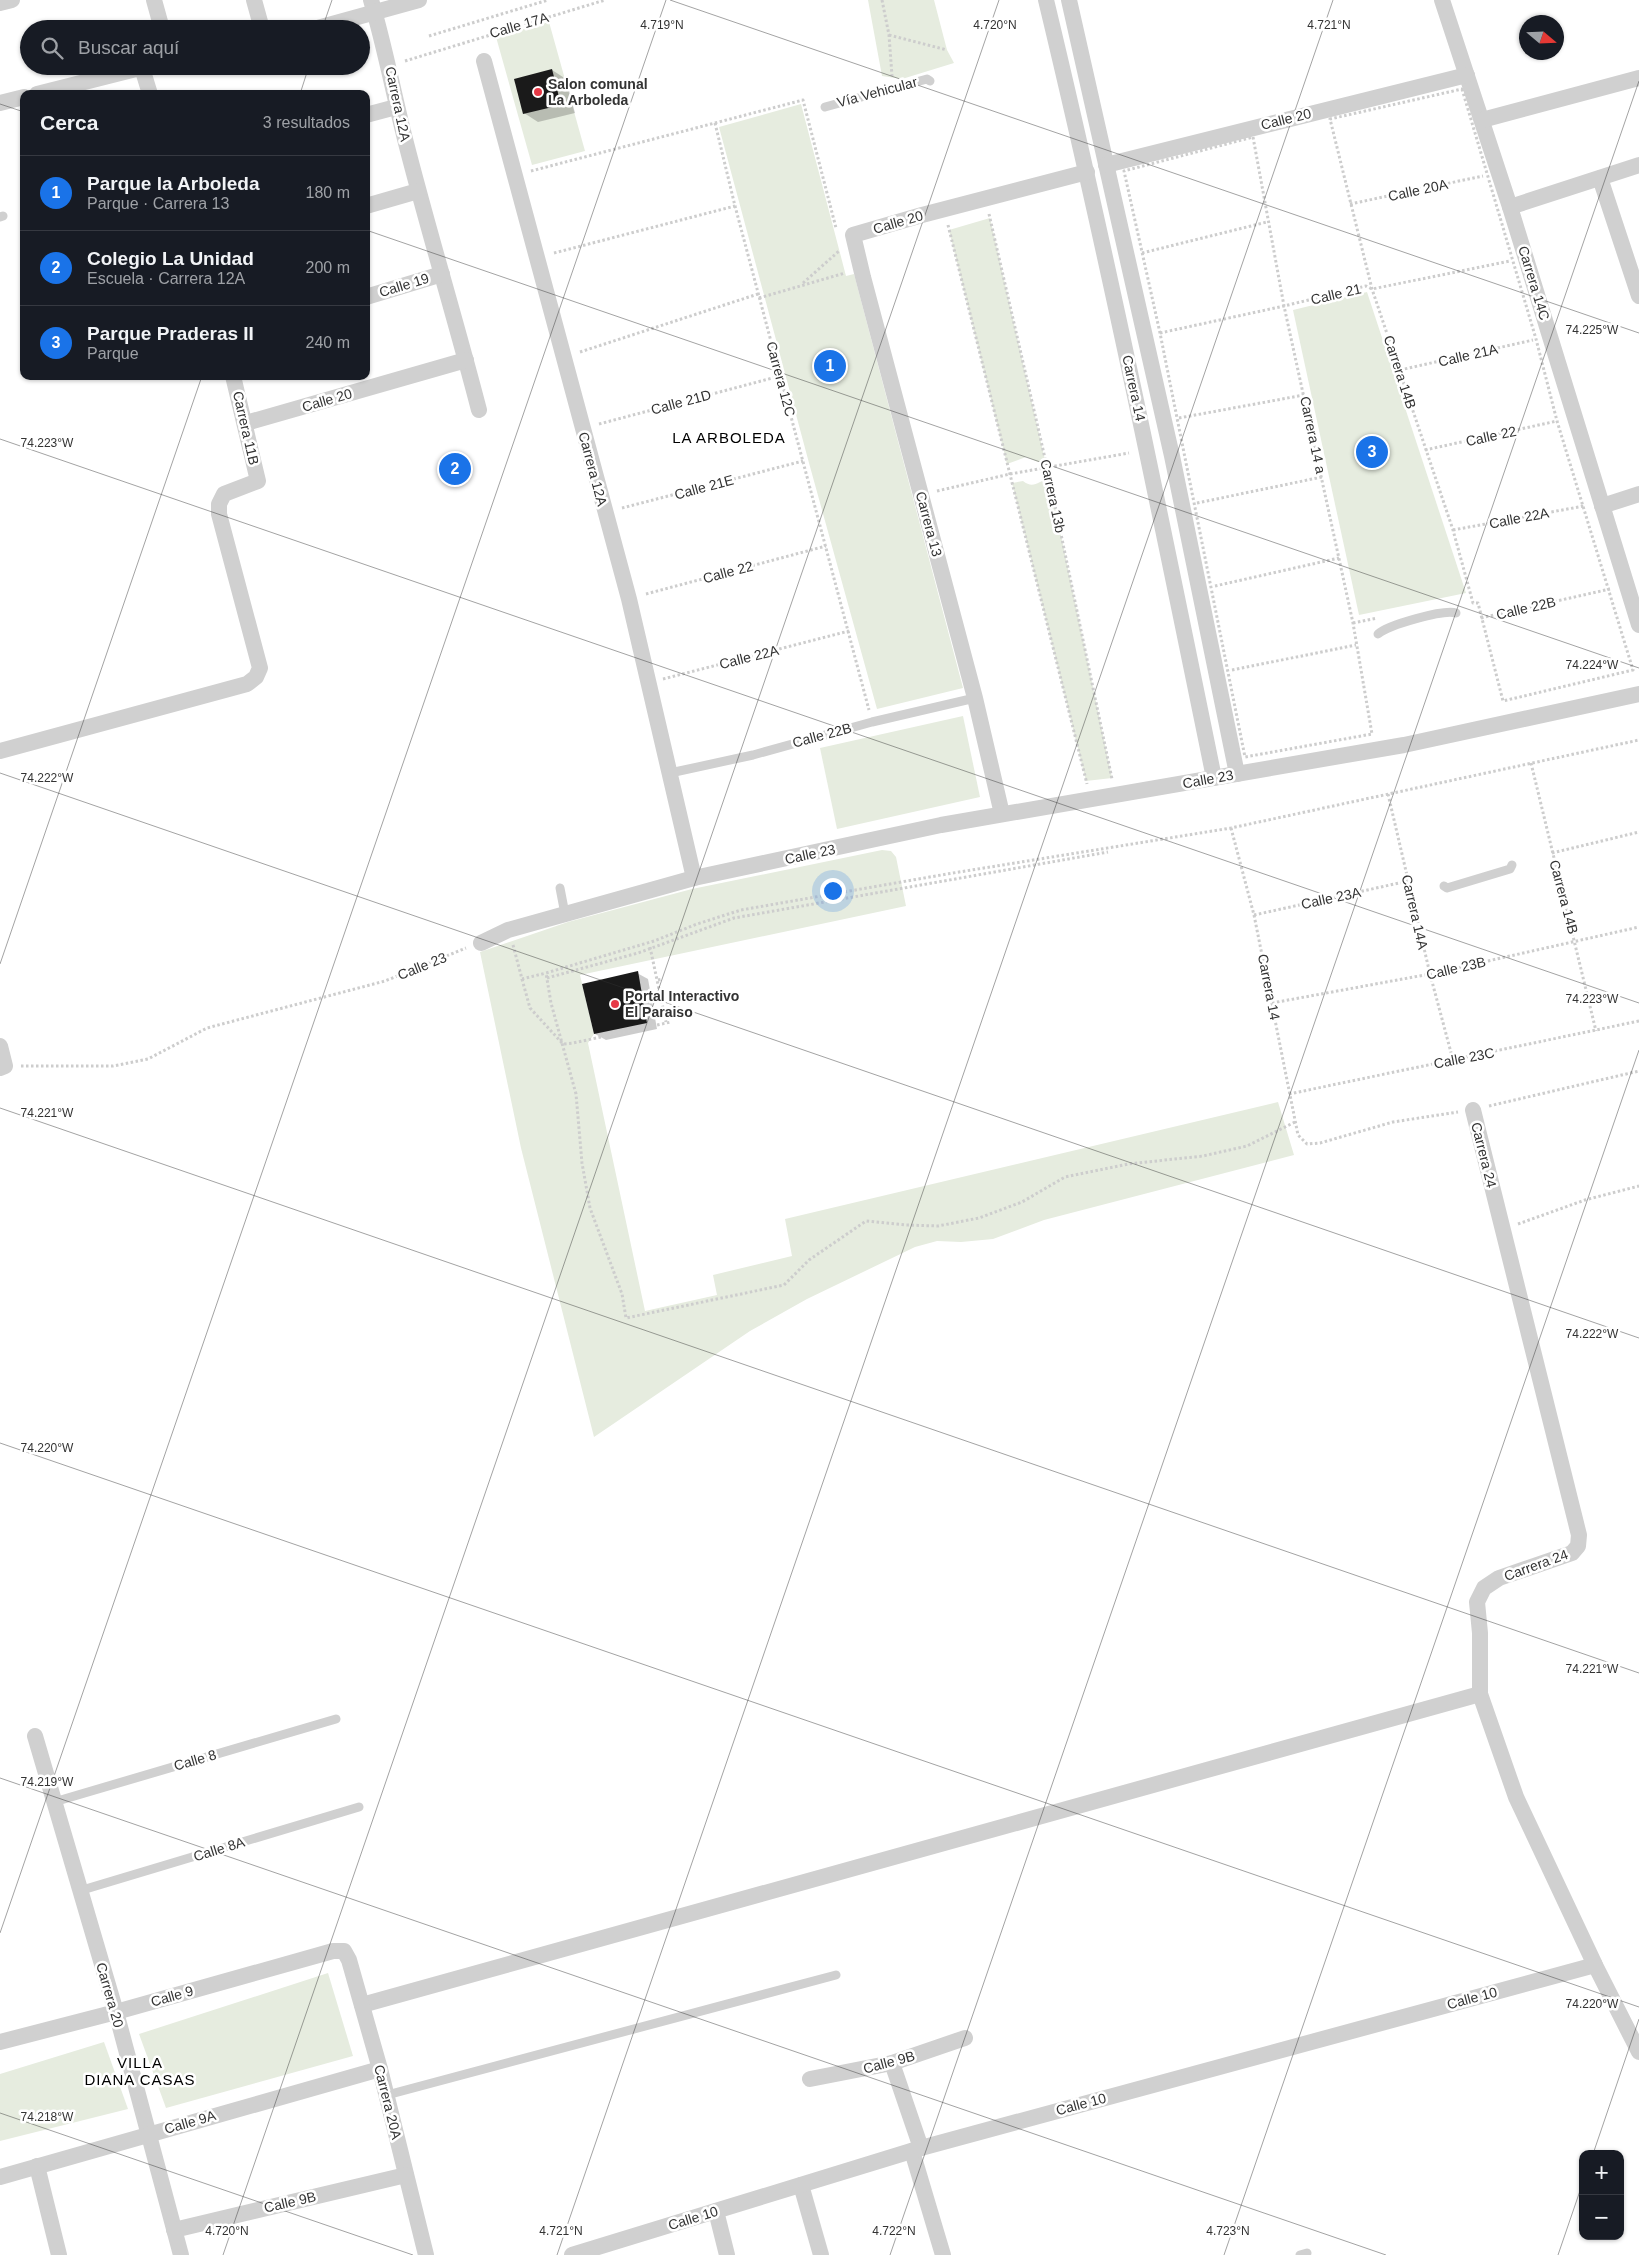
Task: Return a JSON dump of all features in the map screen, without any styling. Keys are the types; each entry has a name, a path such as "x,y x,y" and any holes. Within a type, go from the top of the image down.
{"street":[{"path":"0,3 12,0"},
{"path":"154,0 160,20"},
{"path":"254,0 260,20"},
{"path":"337,20 373,6 419,0"},
{"name":"Carrera 14","path":"1046,0 1088,172 1214,778"},
{"name":"Carrera 14","path":"1069,0 1172,456 1237,774"},
{"name":"Carrera 14C","path":"1442,0 1510,208 1639,625"},
{"name":"Carrera 12A","path":"373,6 390,66 396,106 418,191 479,410"},
{"name":"Carrera 12A","path":"484,61 516,175 562,358 629,599 694,878"},
{"path":"53,90 113,75"},
{"path":"146,75 149,90"},
{"name":"Calle 20","path":"1106,165 1466,75"},
{"path":"1482,120 1639,78"},
{"path":"0,103 20,98"},
{"path":"370,113 396,106"},
{"path":"1510,208 1639,165"},
{"name":"Calle 20","path":"845,234 1088,172"},
{"path":"1600,178 1639,296"},
{"path":"370,205 418,191"},
{"name":"Carrera 13","path":"845,234 860,268 922,495 975,698 1002,814"},
{"name":"Calle 19","path":"370,295 442,274"},
{"name":"Calle 20","path":"246,424 466,360"},
{"name":"Carrera 11B","path":"0,751 247,684 256,677 260,668 221,520 219,504 224,494 258,481 234,380"},
{"path":"1602,506 1639,494"},
{"name":"Calle 23","path":"481,943 508,930 694,878 941,825 1404,744 1639,694"},
{"path":"0,1046 3,1067"},
{"name":"Carrera 24","path":"1473,1110 1579,1534 1578,1546 1572,1554 1499,1578 1484,1588 1477,1602 1480,1633 1480,1694 1516,1797 1595,1965 1639,2052"},
{"path":"362,2005 1480,1694"},
{"name":"Carrera 20","path":"35,1736 116,2012 181,2255"},
{"name":"Calle 9","path":"0,2042 116,2012 333,1951 344,1951"},
{"name":"Carrera 20A","path":"344,1951 349,1960 380,2069 426,2255"},
{"name":"Calle 10","path":"572,2255 916,2149 1595,1965"},
{"name":"Calle 9B","path":"810,2079 892,2063 966,2038"},
{"path":"892,2063 943,2255"},
{"name":"Calle 9A","path":"0,2177 380,2069"},
{"path":"37,2166 60,2255"},
{"name":"Calle 9B","path":"174,2230 406,2175"},
{"path":"801,2185 821,2255"},
{"path":"716,2211 727,2255"}],"lane":[{"name":"Vía Vehicular","path":"825,107 826,105 926,79 930,81"},
{"path":"1378,634 1384,628 1419,618 1456,613"},
{"name":"Calle 22B","path":"670,773 753,755 872,722 975,698"},
{"path":"1444,886 1448,888 1510,869 1512,865"},
{"path":"560,888 565,914"},
{"name":"Calle 8","path":"54,1802 336,1719"},
{"name":"Calle 8A","path":"79,1891 359,1808"},
{"path":"387,2095 836,1975"}],"path":[{"name":"Calle 17A","path":"429,36 548,0"},
{"name":"Calle 17A","path":"390,66 605,0"},
{"path":"882,0 889,35 893,89"},
{"path":"889,35 947,50"},
{"name":"Carrera 14B","path":"1481,618 1478,603 1473,603 1453,530 1372,289 1330,119 1462,89 1486,175"},
{"path":"516,175 803,100 845,234"},
{"name":"Carrera 12C","path":"715,123 758,296 872,722"},
{"name":"Carrera 14 a","path":"1142,253 1124,171 1253,137 1267,222 1322,477 1372,734 1246,757 1227,671"},
{"path":"1486,175 1513,260 1557,421 1608,589"},
{"name":"Calle 20A","path":"1350,204 1486,175"},
{"name":"Carrera 13b","path":"986,199 1047,467 1101,720 1114,795"},
{"path":"537,258 735,206"},
{"path":"944,210 1090,798"},
{"path":"1267,222 1142,253 1160,333 1227,671 1356,645"},
{"path":"802,284 842,249 844,257"},
{"name":"Calle 21","path":"1160,333 1366,286 1372,289 1513,260"},
{"path":"562,358 758,296 860,268"},
{"name":"Calle 21A","path":"1400,370 1536,339"},
{"name":"Calle 21D","path":"583,428 780,376"},
{"path":"1176,418 1304,395"},
{"name":"Calle 22","path":"1425,450 1557,421"},
{"path":"922,495 1010,474 1147,449"},
{"name":"Calle 21E","path":"605,512 803,461"},
{"path":"1194,503 1322,477"},
{"name":"Calle 22A","path":"1453,530 1584,506"},
{"name":"Calle 22","path":"629,599 826,546"},
{"path":"1210,587 1338,558"},
{"name":"Calle 22B","path":"1608,589 1633,670 1503,701 1481,618 1608,589 1626,585"},
{"name":"Calle 22A","path":"649,683 849,631"},
{"path":"522,980 649,943 697,924 741,910 966,870 1231,828 1639,740"},
{"name":"Carrera 14B","path":"1531,763 1596,1031"},
{"name":"Carrera 14A","path":"1388,794 1430,974 1453,1060"},
{"name":"Carrera 14","path":"1231,828 1254,915 1298,1136 1307,1144"},
{"path":"1552,853 1639,832"},
{"path":"547,978 650,948 734,918 1108,852"},
{"name":"Calle 23A","path":"1254,915 1408,881"},
{"name":"Calle 23B","path":"1272,1003 1430,974 1639,927"},
{"path":"508,930 530,1008 563,1044 573,1044 669,1022 649,943"},
{"name":"Calle 23","path":"3,1067 113,1066 148,1059 207,1028 385,981 481,943"},
{"path":"546,973 551,1003 576,1094 582,1163 590,1208 622,1294 626,1318 784,1285 809,1260 866,1221 938,1226 979,1218 1022,1202 1065,1177 1128,1164 1203,1156 1247,1146 1295,1122"},
{"path":"658,980 663,979"},
{"name":"Calle 23C","path":"1289,1094 1639,1021"},
{"path":"1503,1229 1585,1200 1639,1186"}],"shaded area":[{"path":"868,0 934,0 947,50 954,63 902,79 882,76"},
{"path":"549,22 585,151 532,165 496,37"},
{"path":"801,104 846,276 854,274 963,688 877,709 719,127"},
{"path":"990,218 1045,460 1038,462 1026,457 1007,464 949,230"},
{"path":"1367,292 1466,593 1359,615 1293,310"},
{"path":"1049,478 1112,778 1086,781 1012,483 1023,481 1033,485"},
{"path":"963,716 980,797 837,829 820,748"},
{"path":"882,850 891,851 896,857 906,906 580,975 594,1034 588,1043 645,1311 717,1295 713,1275 792,1256 785,1219 1278,1102 1294,1155 1044,1220 993,1239 961,1242 937,1241 915,1247 807,1299 750,1331 594,1437 521,1148 480,952 568,922 692,889"},
{"path":"328,1973 353,2056 166,2108 139,2034"},
{"path":"104,2042 128,2109 0,2141 0,2074"}],"building":[{"name":"Salon comunal La Arboleda","path":"552,69 561,105 523,114 514,79"},
{"name":"Portal Interactivo El Paraiso","path":"638,971 647,1023 594,1034 582,984"}],"place":[{"name":"Salon comunal La Arboleda","path":"538,92"},
{"name":"Parque la Arboleda","path":"830,366"},
{"name":"Parque Praderas II","path":"1372,452"},
{"name":"Colegio La Unidad","path":"455,469"},
{"name":"Portal Interactivo El Paraiso","path":"615,1004"}],"district":[{"name":"LA ARBOLEDA","path":"729,438"},
{"name":"VILLA DIANA CASAS","path":"140,2072"}]}
